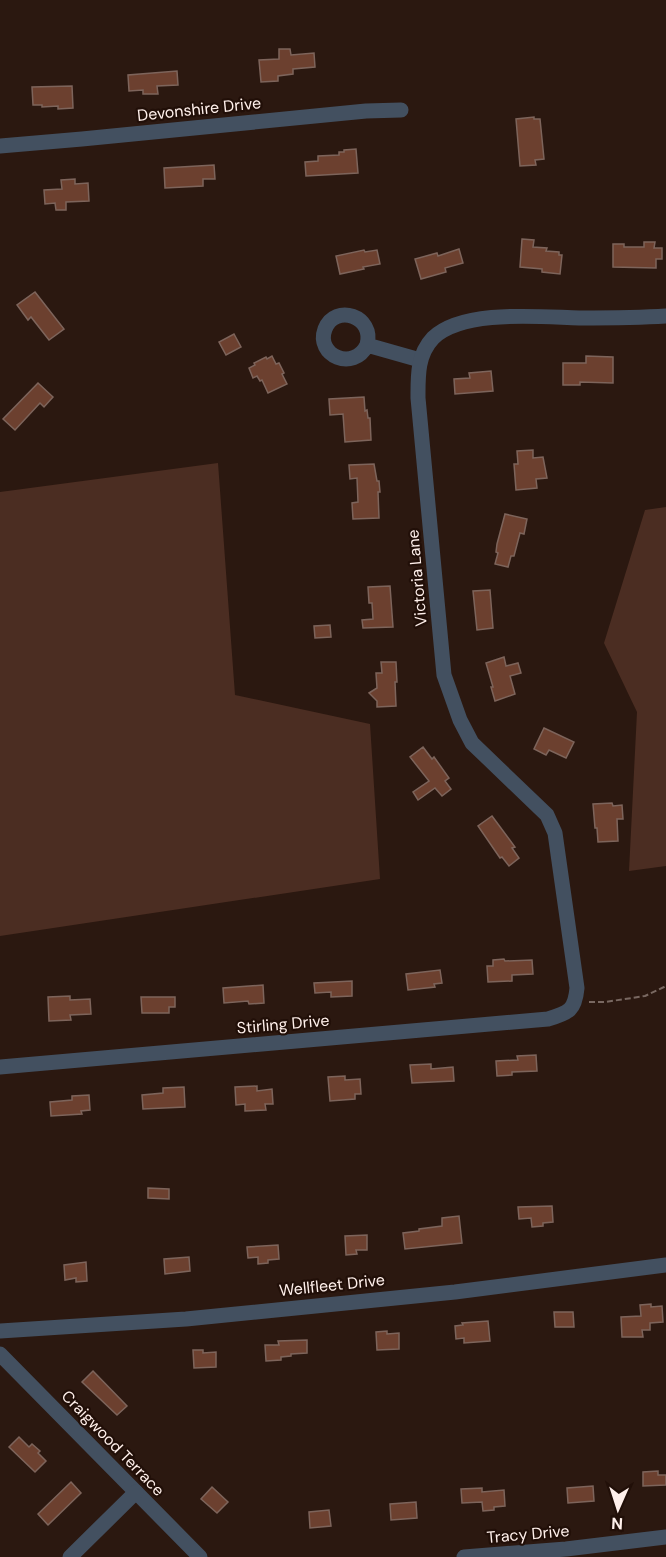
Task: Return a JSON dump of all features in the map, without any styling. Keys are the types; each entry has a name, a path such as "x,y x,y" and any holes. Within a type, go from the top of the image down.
{"street":[{"name":"Devonshire Drive","path":"0,146 82,140 366,111 401,110"},
{"path":"368,345 420,360 433,339 442,331 470,321 503,317 666,316"},
{"name":"Victoria Lane","path":"420,360 418,398 444,675 460,720 472,743 547,815 555,833 577,988 572,1007"},
{"name":"Stirling Drive","path":"0,1067 548,1019 572,1007"},
{"name":"Wellfleet Drive","path":"0,1331 186,1319 455,1292 666,1265"},
{"name":"Craigwood Terrace","path":"0,1354 200,1557"},
{"path":"70,1557 136,1492"},
{"name":"Tracy Drive","path":"465,1557 566,1549 666,1537"}],"path":[{"path":"572,1007 645,996 666,984"}],"shaded area":[{"path":"218,463 235,695 370,724 380,879 0,936 0,492"},
{"path":"666,507 666,866 629,871 637,712 604,643 645,510"}],"building":[{"path":"279,49 290,49 291,55 314,53 315,67 293,69 293,74 278,76 278,81 261,82 259,60 279,59"},
{"path":"177,71 178,85 157,86 158,94 143,94 143,90 129,91 128,75"},
{"path":"72,86 73,108 58,109 58,106 33,105 32,87"},
{"path":"534,117 534,119 540,119 544,159 535,160 536,165 520,166 516,119"},
{"path":"356,149 358,173 306,176 305,162 318,161 318,156 339,155 339,152 344,152 344,150"},
{"path":"214,165 215,179 203,179 203,186 165,188 164,168"},
{"path":"75,179 75,184 88,183 89,201 66,202 66,210 56,210 55,203 45,204 44,190 62,189 61,180"},
{"path":"522,239 534,240 533,247 559,252 559,255 562,255 560,274 542,272 542,269 520,267"},
{"path":"644,242 655,242 654,248 662,248 662,259 656,259 656,268 613,267 613,244 624,244 624,247 644,247"},
{"path":"459,249 463,263 445,268 446,272 421,279 415,259 437,253 438,256"},
{"path":"364,250 365,252 377,250 380,264 340,274 336,256"},
{"path":"35,292 64,329 49,340 31,317 28,320 17,305"},
{"path":"234,334 241,347 226,355 219,342"},
{"path":"272,356 276,364 279,363 287,384 268,393 262,380 260,381 257,376 253,378 249,368 255,365 254,363"},
{"path":"586,356 613,357 613,383 580,382 580,385 563,385 563,363 586,363"},
{"path":"491,371 493,391 455,394 454,379 470,378 469,373"},
{"path":"38,383 53,397 44,407 40,403 15,430 3,419"},
{"path":"364,397 365,411 367,410 368,418 370,418 371,440 345,442 343,414 330,415 329,399"},
{"path":"533,450 533,458 543,457 547,478 536,479 537,488 516,490 514,464 518,464 517,451"},
{"path":"374,464 377,481 379,481 379,518 353,519 352,503 358,502 357,478 350,479 349,465"},
{"path":"505,514 527,519 524,534 520,533 514,556 511,556 508,567 495,564 498,553 496,552 497,544"},
{"path":"390,586 393,627 363,628 362,620 373,619 368,587"},
{"path":"490,590 493,628 477,630 473,591"},
{"path":"330,625 331,637 315,638 314,626"},
{"path":"504,657 506,666 518,663 521,673 510,676 515,694 495,701 486,663"},
{"path":"381,662 396,662 396,706 377,707 377,701 369,693 377,688 376,673 382,673"},
{"path":"544,728 574,742 566,758 549,750 546,755 534,749"},
{"path":"423,747 432,759 434,757 449,778 445,781 451,789 442,796 435,788 418,800 413,792 429,781 410,757"},
{"path":"612,803 613,806 622,805 623,819 617,819 618,841 598,842 593,804"},
{"path":"492,816 515,847 512,848 519,858 509,866 502,857 500,858 478,826"},
{"path":"504,959 505,961 532,960 533,974 512,975 512,981 488,982 487,966 493,966 493,960"},
{"path":"440,970 442,983 434,984 435,987 408,990 406,974"},
{"path":"352,981 352,996 331,997 331,992 315,993 314,983"},
{"path":"263,985 264,1003 249,1004 248,1001 224,1003 223,988"},
{"path":"70,996 70,1000 90,999 91,1014 70,1015 71,1020 49,1021 48,997"},
{"path":"141,997 175,997 175,1007 169,1007 169,1013 142,1013"},
{"path":"536,1055 537,1071 512,1072 512,1075 497,1076 496,1061 518,1060 517,1056"},
{"path":"431,1064 431,1069 453,1067 454,1081 412,1083 410,1065"},
{"path":"345,1076 345,1080 360,1079 361,1094 355,1094 355,1099 330,1101 328,1077"},
{"path":"257,1086 257,1091 272,1089 273,1104 265,1104 266,1110 245,1111 245,1104 236,1105 235,1087"},
{"path":"184,1087 185,1107 143,1109 142,1095 163,1093 163,1088"},
{"path":"89,1095 90,1110 81,1111 82,1114 51,1116 50,1102 72,1100 72,1096"},
{"path":"148,1188 169,1189 169,1199 148,1198"},
{"path":"552,1206 553,1222 543,1223 543,1226 532,1227 531,1218 519,1219 518,1207"},
{"path":"459,1216 462,1243 405,1249 403,1233 442,1226 442,1218"},
{"path":"367,1235 367,1250 356,1250 357,1254 346,1255 345,1236"},
{"path":"278,1245 279,1259 258,1264 258,1257 248,1258 247,1247"},
{"path":"189,1257 190,1271 165,1274 164,1259"},
{"path":"86,1262 87,1281 76,1282 76,1278 65,1280 64,1265"},
{"path":"651,1304 651,1307 662,1306 663,1322 650,1323 650,1330 642,1330 643,1337 622,1337 621,1317 641,1316 640,1305"},
{"path":"554,1312 573,1312 574,1327 555,1327"},
{"path":"488,1321 490,1341 464,1343 464,1338 456,1339 455,1326 463,1325 462,1323"},
{"path":"387,1331 387,1334 399,1333 399,1349 377,1350 376,1332"},
{"path":"307,1340 307,1353 291,1354 291,1356 281,1357 281,1360 266,1361 265,1345 279,1345 278,1341"},
{"path":"193,1350 203,1350 203,1353 216,1352 216,1367 194,1368"},
{"path":"93,1371 127,1406 117,1415 82,1382"},
{"path":"19,1437 29,1447 32,1444 40,1451 38,1453 46,1461 35,1472 9,1447"},
{"path":"658,1471 658,1475 666,1475 666,1485 643,1486 643,1472"},
{"path":"71,1482 81,1493 48,1525 38,1514"},
{"path":"593,1486 594,1501 568,1503 567,1488"},
{"path":"212,1487 228,1502 217,1513 201,1499"},
{"path":"482,1488 482,1492 504,1490 505,1506 483,1511 482,1502 462,1503 461,1489"},
{"path":"416,1502 417,1518 391,1520 390,1504"},
{"path":"329,1510 331,1526 310,1528 309,1512"}]}
